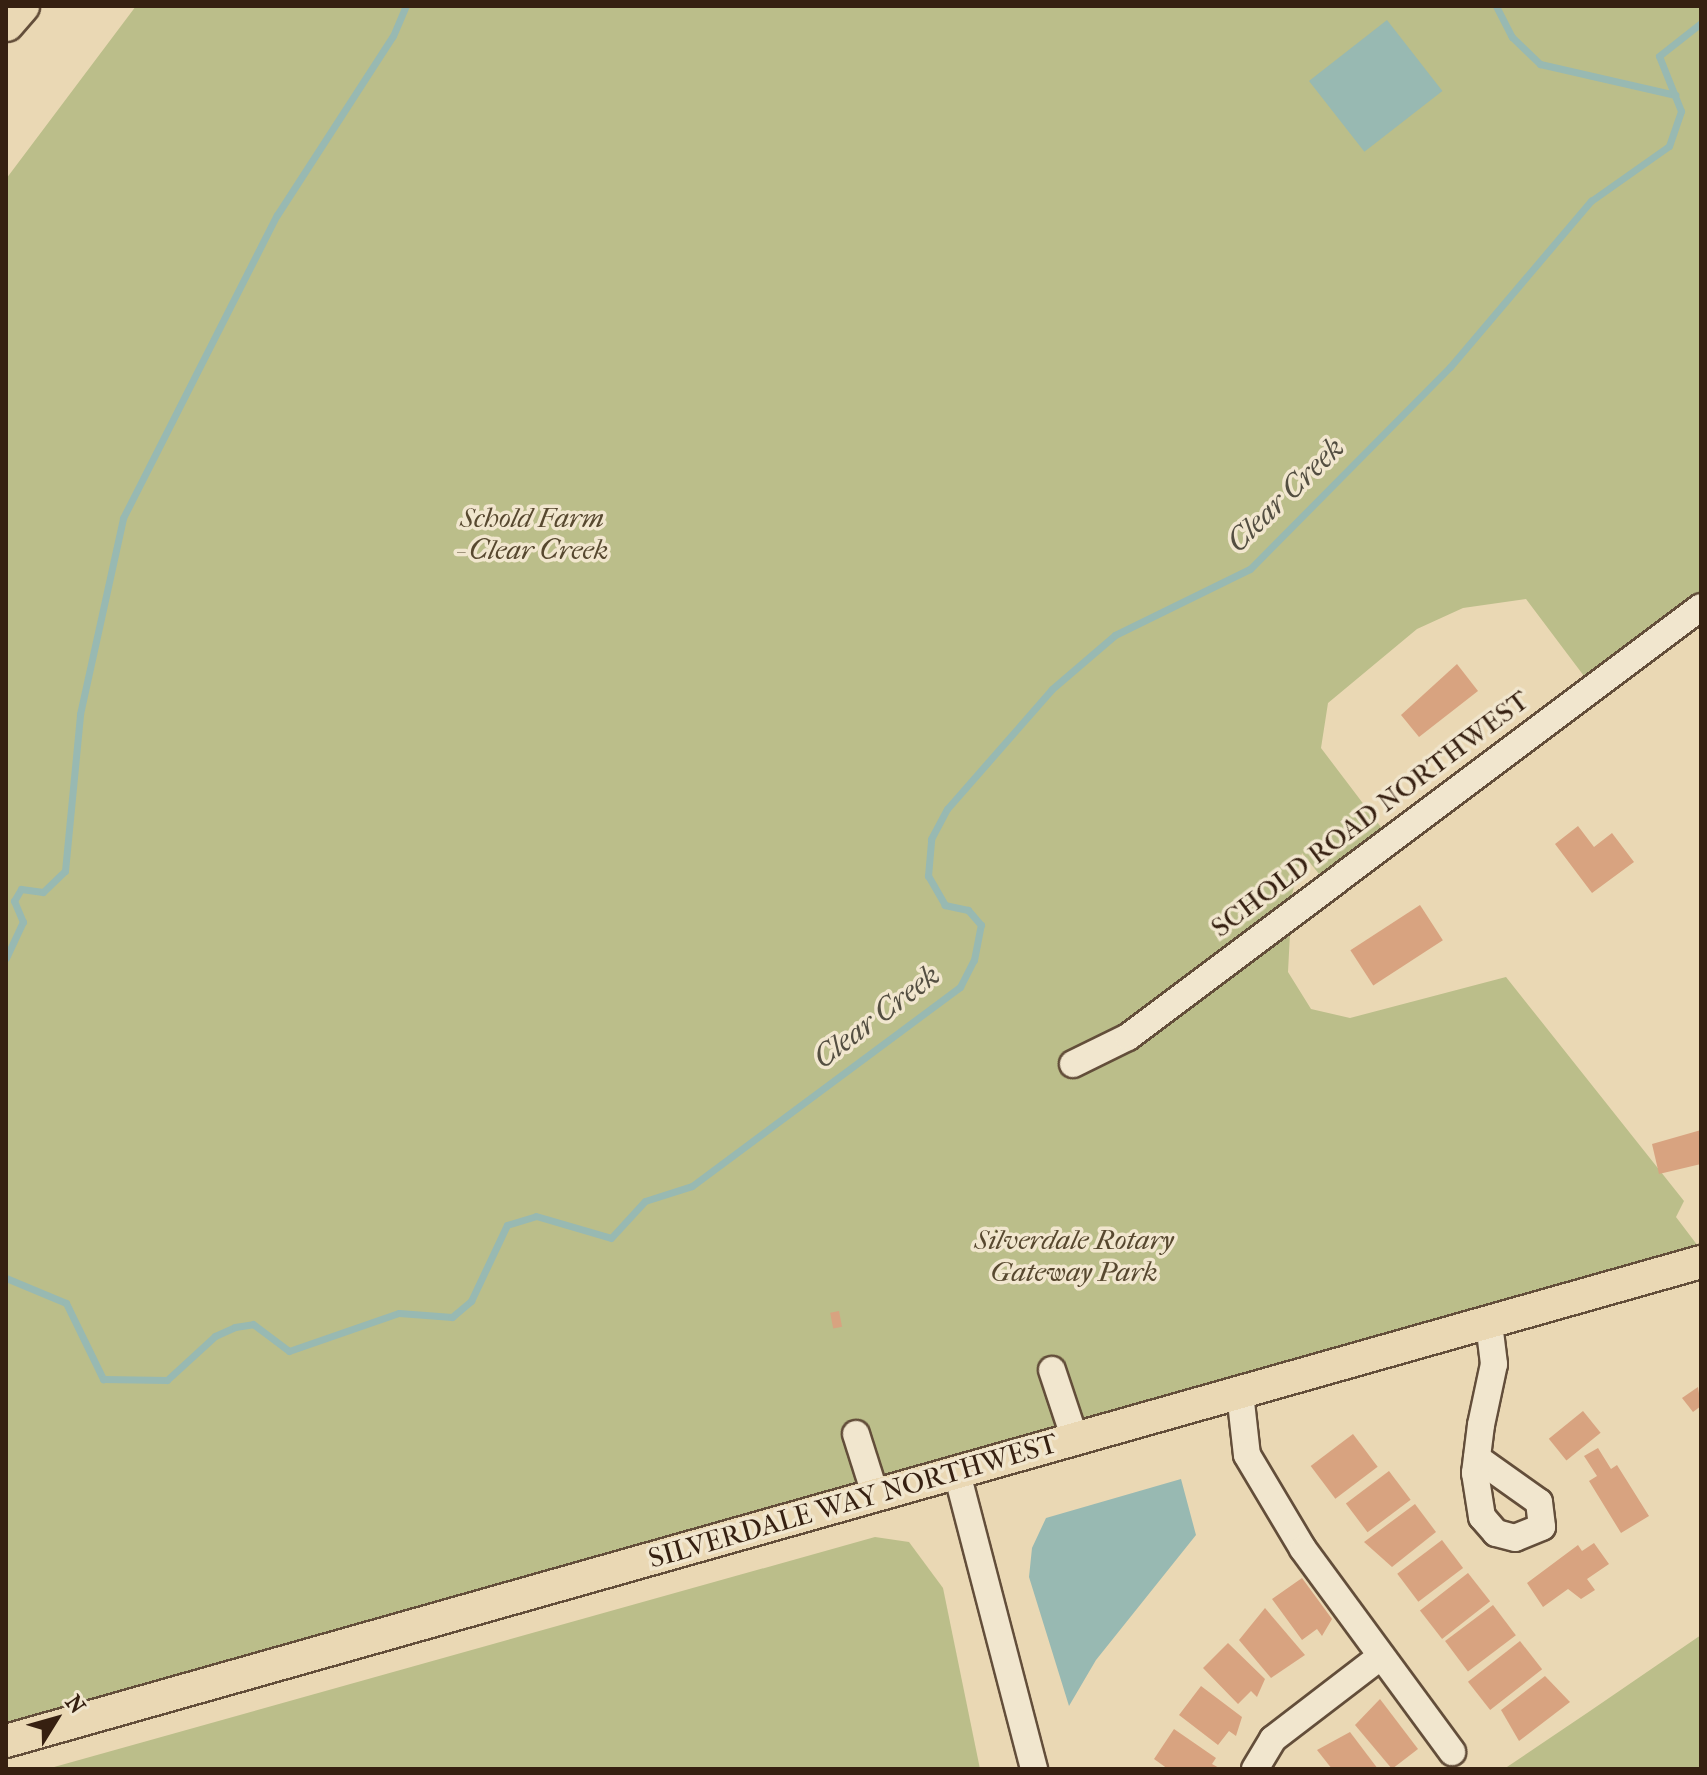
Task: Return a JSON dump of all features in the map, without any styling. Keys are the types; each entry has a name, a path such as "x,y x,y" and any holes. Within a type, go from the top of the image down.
{"highway":[{"path":"6,23 21,6"}],"main road":[{"name":"SILVERDALE WAY NORTHWEST","path":"6,1741 875,1494 1489,1326 1701,1262"}],"street":[{"name":"SCHOLD ROAD NORTHWEST","path":"1073,1064 1128,1037 1701,607"},
{"path":"1477,1458 1494,1364 1489,1326"},
{"path":"1052,1370 1075,1439"},
{"path":"1240,1393 1247,1455 1303,1549 1452,1752"},
{"path":"856,1434 875,1494"},
{"path":"957,1473 1034,1769"},
{"path":"1255,1769 1273,1739 1380,1657"}],"green space":[{"name":"Schold Farm - Clear Creek","path":"136,6 1701,6 1701,607 1593,688 1526,599 1463,608 1417,629 1328,703 1321,748 1390,839 1328,885 1302,853 1292,895 1288,972 1311,1009 1350,1018 1506,977 1684,1201 1676,1217 1701,1250 6,1741 6,179"},
{"path":"875,1537 909,1542 943,1588 980,1769 47,1769"},
{"path":"1701,1635 1701,1769 1504,1769 1590,1711"}],"water":[{"path":"1387,20 1442,91 1364,152 1309,81"},
{"path":"1181,1479 1196,1535 1096,1660 1069,1706 1029,1577 1032,1548 1046,1518"}],"building":[{"path":"1457,664 1478,691 1419,737 1401,715"},
{"path":"1578,826 1594,847 1612,833 1634,862 1592,893 1555,844"},
{"path":"1420,905 1443,940 1373,985 1350,950"},
{"path":"1701,1130 1701,1164 1659,1174 1652,1144"},
{"path":"839,1311 842,1327 833,1328 830,1313"},
{"path":"1698,1387 1701,1406 1693,1412 1682,1398"},
{"path":"1583,1411 1601,1433 1566,1460 1549,1439"},
{"path":"1353,1434 1378,1467 1335,1499 1311,1466"},
{"path":"1598,1448 1611,1469 1617,1465 1649,1516 1621,1533 1589,1481 1597,1476 1584,1456"},
{"path":"1389,1471 1411,1500 1368,1532 1346,1503"},
{"path":"1415,1504 1436,1532 1392,1567 1364,1542"},
{"path":"1442,1540 1463,1568 1418,1602 1397,1574"},
{"path":"1594,1543 1609,1564 1587,1579 1595,1590 1581,1599 1568,1589 1543,1607 1527,1583 1578,1545 1582,1551"},
{"path":"1468,1573 1490,1601 1442,1639 1420,1611"},
{"path":"1302,1578 1332,1619 1322,1636 1317,1629 1302,1640 1272,1599"},
{"path":"1493,1605 1516,1635 1468,1671 1445,1641"},
{"path":"1265,1608 1305,1655 1271,1678 1239,1640"},
{"path":"1520,1641 1542,1669 1490,1710 1468,1682"},
{"path":"1228,1643 1265,1679 1257,1697 1251,1691 1238,1704 1203,1668"},
{"path":"1545,1676 1570,1702 1519,1741 1501,1710"},
{"path":"1201,1686 1242,1717 1236,1736 1229,1731 1218,1745 1179,1715"},
{"path":"1380,1699 1418,1749 1392,1769 1355,1725"},
{"path":"1174,1729 1216,1758 1212,1764 1221,1769 1168,1769 1154,1759"},
{"path":"1350,1732 1378,1769 1332,1769 1317,1750"}],"waterway":[{"path":"6,958 23,922 14,901 21,889 43,892 65,871 80,714 123,518 277,215 393,36 406,6"},
{"path":"1496,6 1512,37 1540,64 1675,95"},
{"name":"Clear Creek","path":"6,1278 66,1303 103,1379 167,1380 215,1336 235,1327 253,1324 289,1351 399,1313 452,1317 471,1301 507,1225 536,1216 611,1238 645,1201 692,1186 960,987 974,960 981,925 968,910 945,905 928,876 931,839 947,809 1052,689 1115,635 1250,569 1450,367 1591,201 1669,146 1681,111 1659,56 1701,23"}],"park label":[{"name":"Silverdale Rotary Gateway Park","path":"1074,1256"}]}
